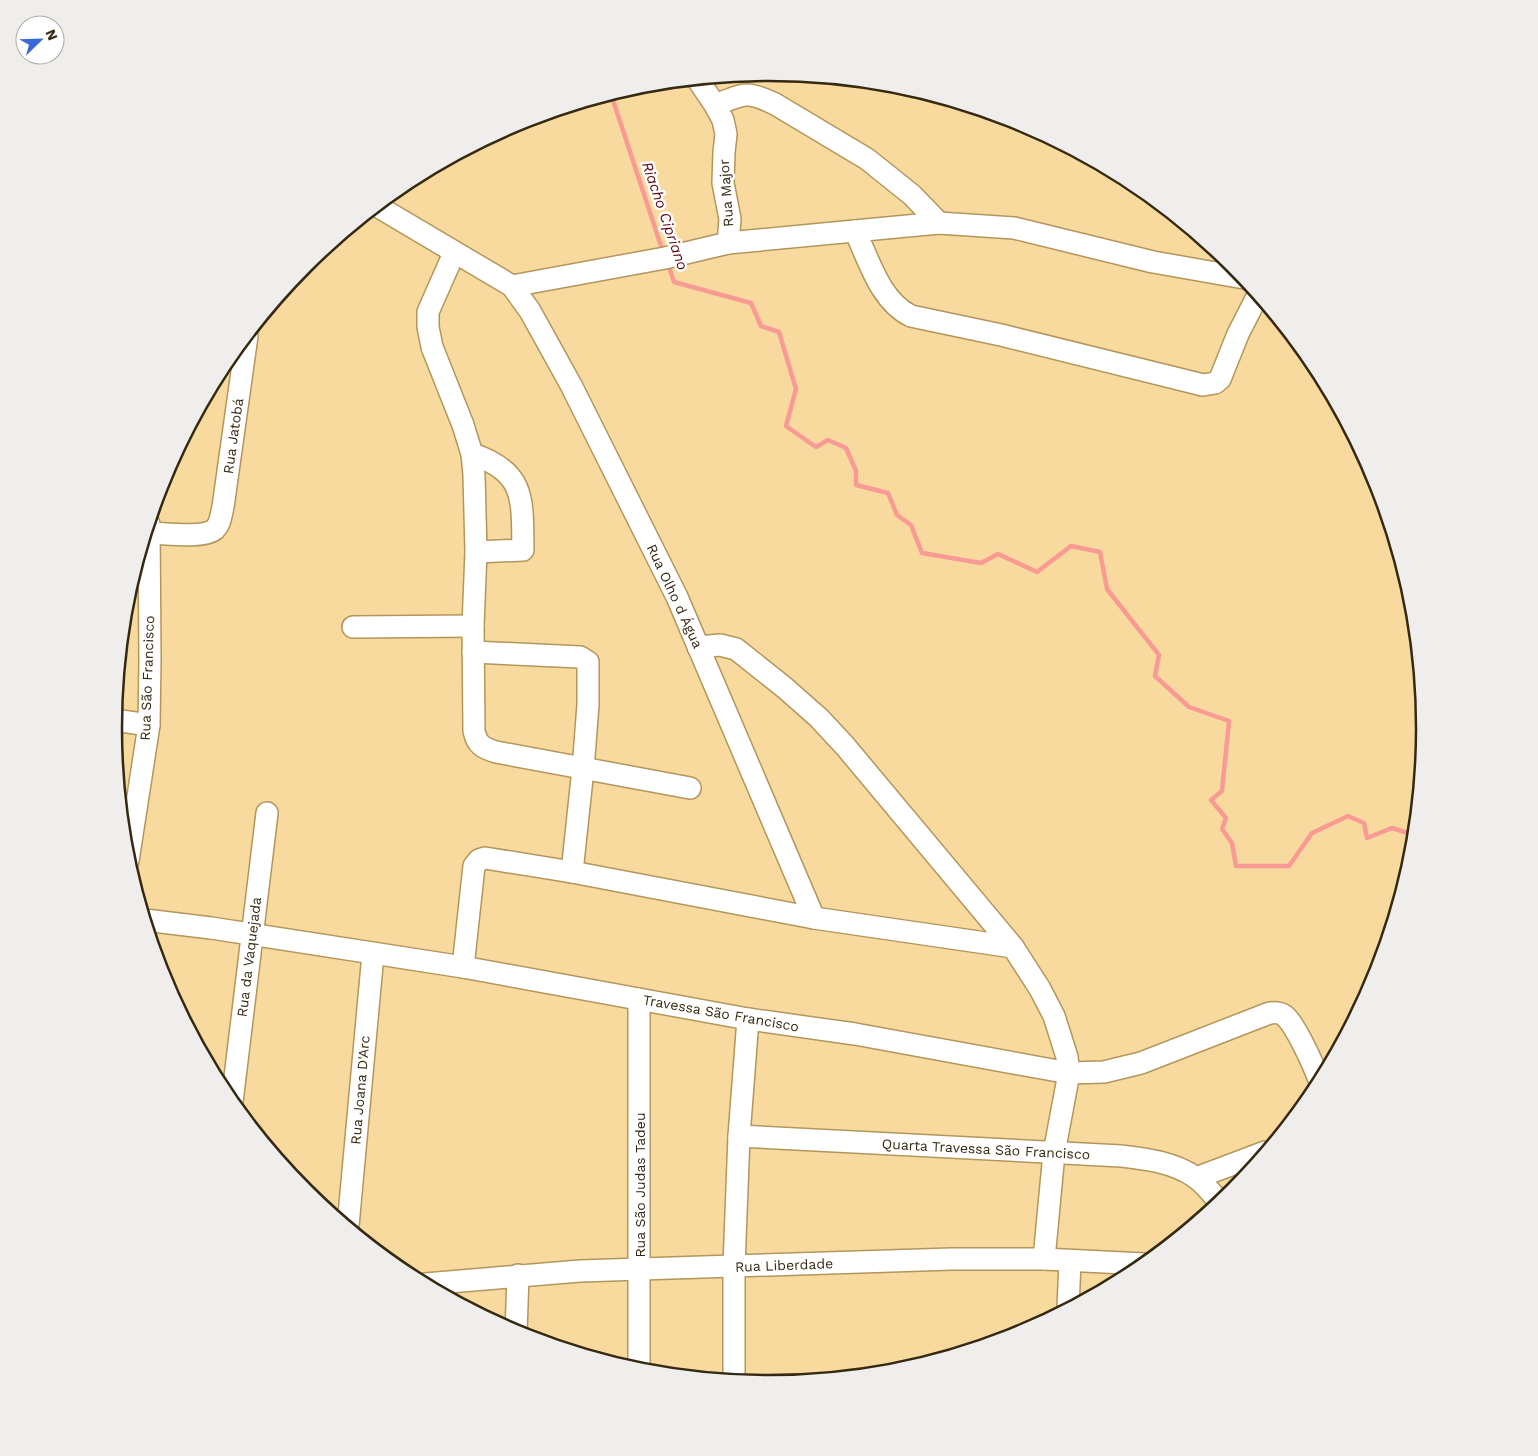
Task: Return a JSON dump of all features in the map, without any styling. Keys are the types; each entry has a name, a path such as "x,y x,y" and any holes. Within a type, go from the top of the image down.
{"street":[{"name":"Rua Major","path":"512,286 666,258 728,243 730,218 724,184 726,134 723,120 702,85"},
{"path":"715,105 744,94 775,104 867,159 912,194 939,223"},
{"path":"383,209 512,286"},
{"path":"728,243 939,223 1014,228 1153,262 1230,276"},
{"path":"855,231 889,298 900,311 911,316 1001,335 1203,385 1215,384 1220,379 1238,334 1255,302"},
{"path":"454,253 428,312 428,327 432,347 463,425 472,454 476,552 473,626 474,731 476,740 484,748 496,752 690,788"},
{"name":"Rua Olho d Água","path":"512,286 530,311 571,385 656,554 814,918"},
{"name":"Rua Jatobá","path":"154,529 196,534 210,532 218,525 223,507 245,349"},
{"path":"472,454 496,464 506,472 516,483 522,508 523,550 476,552"},
{"name":"Rua São Francisco","path":"132,836 149,725 149,545"},
{"path":"353,627 473,626"},
{"path":"698,647 720,645 736,650 778,682 819,718 846,746 1013,947 1040,989 1054,1016 1064,1047 1069,1074 1054,1153 1044,1259"},
{"path":"473,652 580,657 586,660 589,667 589,676 583,769 572,872"},
{"path":"122,721 149,725"},
{"name":"Rua da Vaquejada","path":"233,1090 267,813"},
{"path":"463,967 474,866 479,860 495,859 814,918 1013,947"},
{"name":"Travessa São Francisco","path":"152,921 463,967 748,1019 855,1034 1069,1074 1104,1072 1141,1063 1272,1012 1285,1017 1290,1023 1316,1073"},
{"name":"Rua Joana D'Arc","path":"349,1219 373,954"},
{"name":"Rua São Judas Tadeu","path":"639,999 639,1361"},
{"path":"734,1373 734,1266 739,1136 748,1019"},
{"name":"Quarta Travessa São Francisco","path":"739,1136 1121,1156 1147,1159 1174,1166 1196,1178 1214,1196"},
{"path":"1196,1178 1252,1157"},
{"name":"Rua Liberdade","path":"437,1283 518,1275 640,1269 952,1259 1044,1259 1070,1262 1131,1264"},
{"path":"1068,1301 1070,1262"},
{"path":"516,1324 518,1275"}],"waterway":[{"name":"Riacho Cipriano","path":"613,101 663,252"},
{"name":"Riacho Cipriano","path":"668,264 674,282 751,303 761,326 779,332 796,389 786,426 816,447 828,440 846,448 856,471 856,485 888,493 897,515 911,525 922,553 981,563 998,554 1037,572 1071,546 1100,552 1107,589 1159,655 1155,676 1189,707 1229,721 1222,791 1211,800 1226,818 1222,829 1232,843 1236,866 1289,866 1312,833 1348,816 1364,823 1367,838 1392,828 1407,833"}]}
